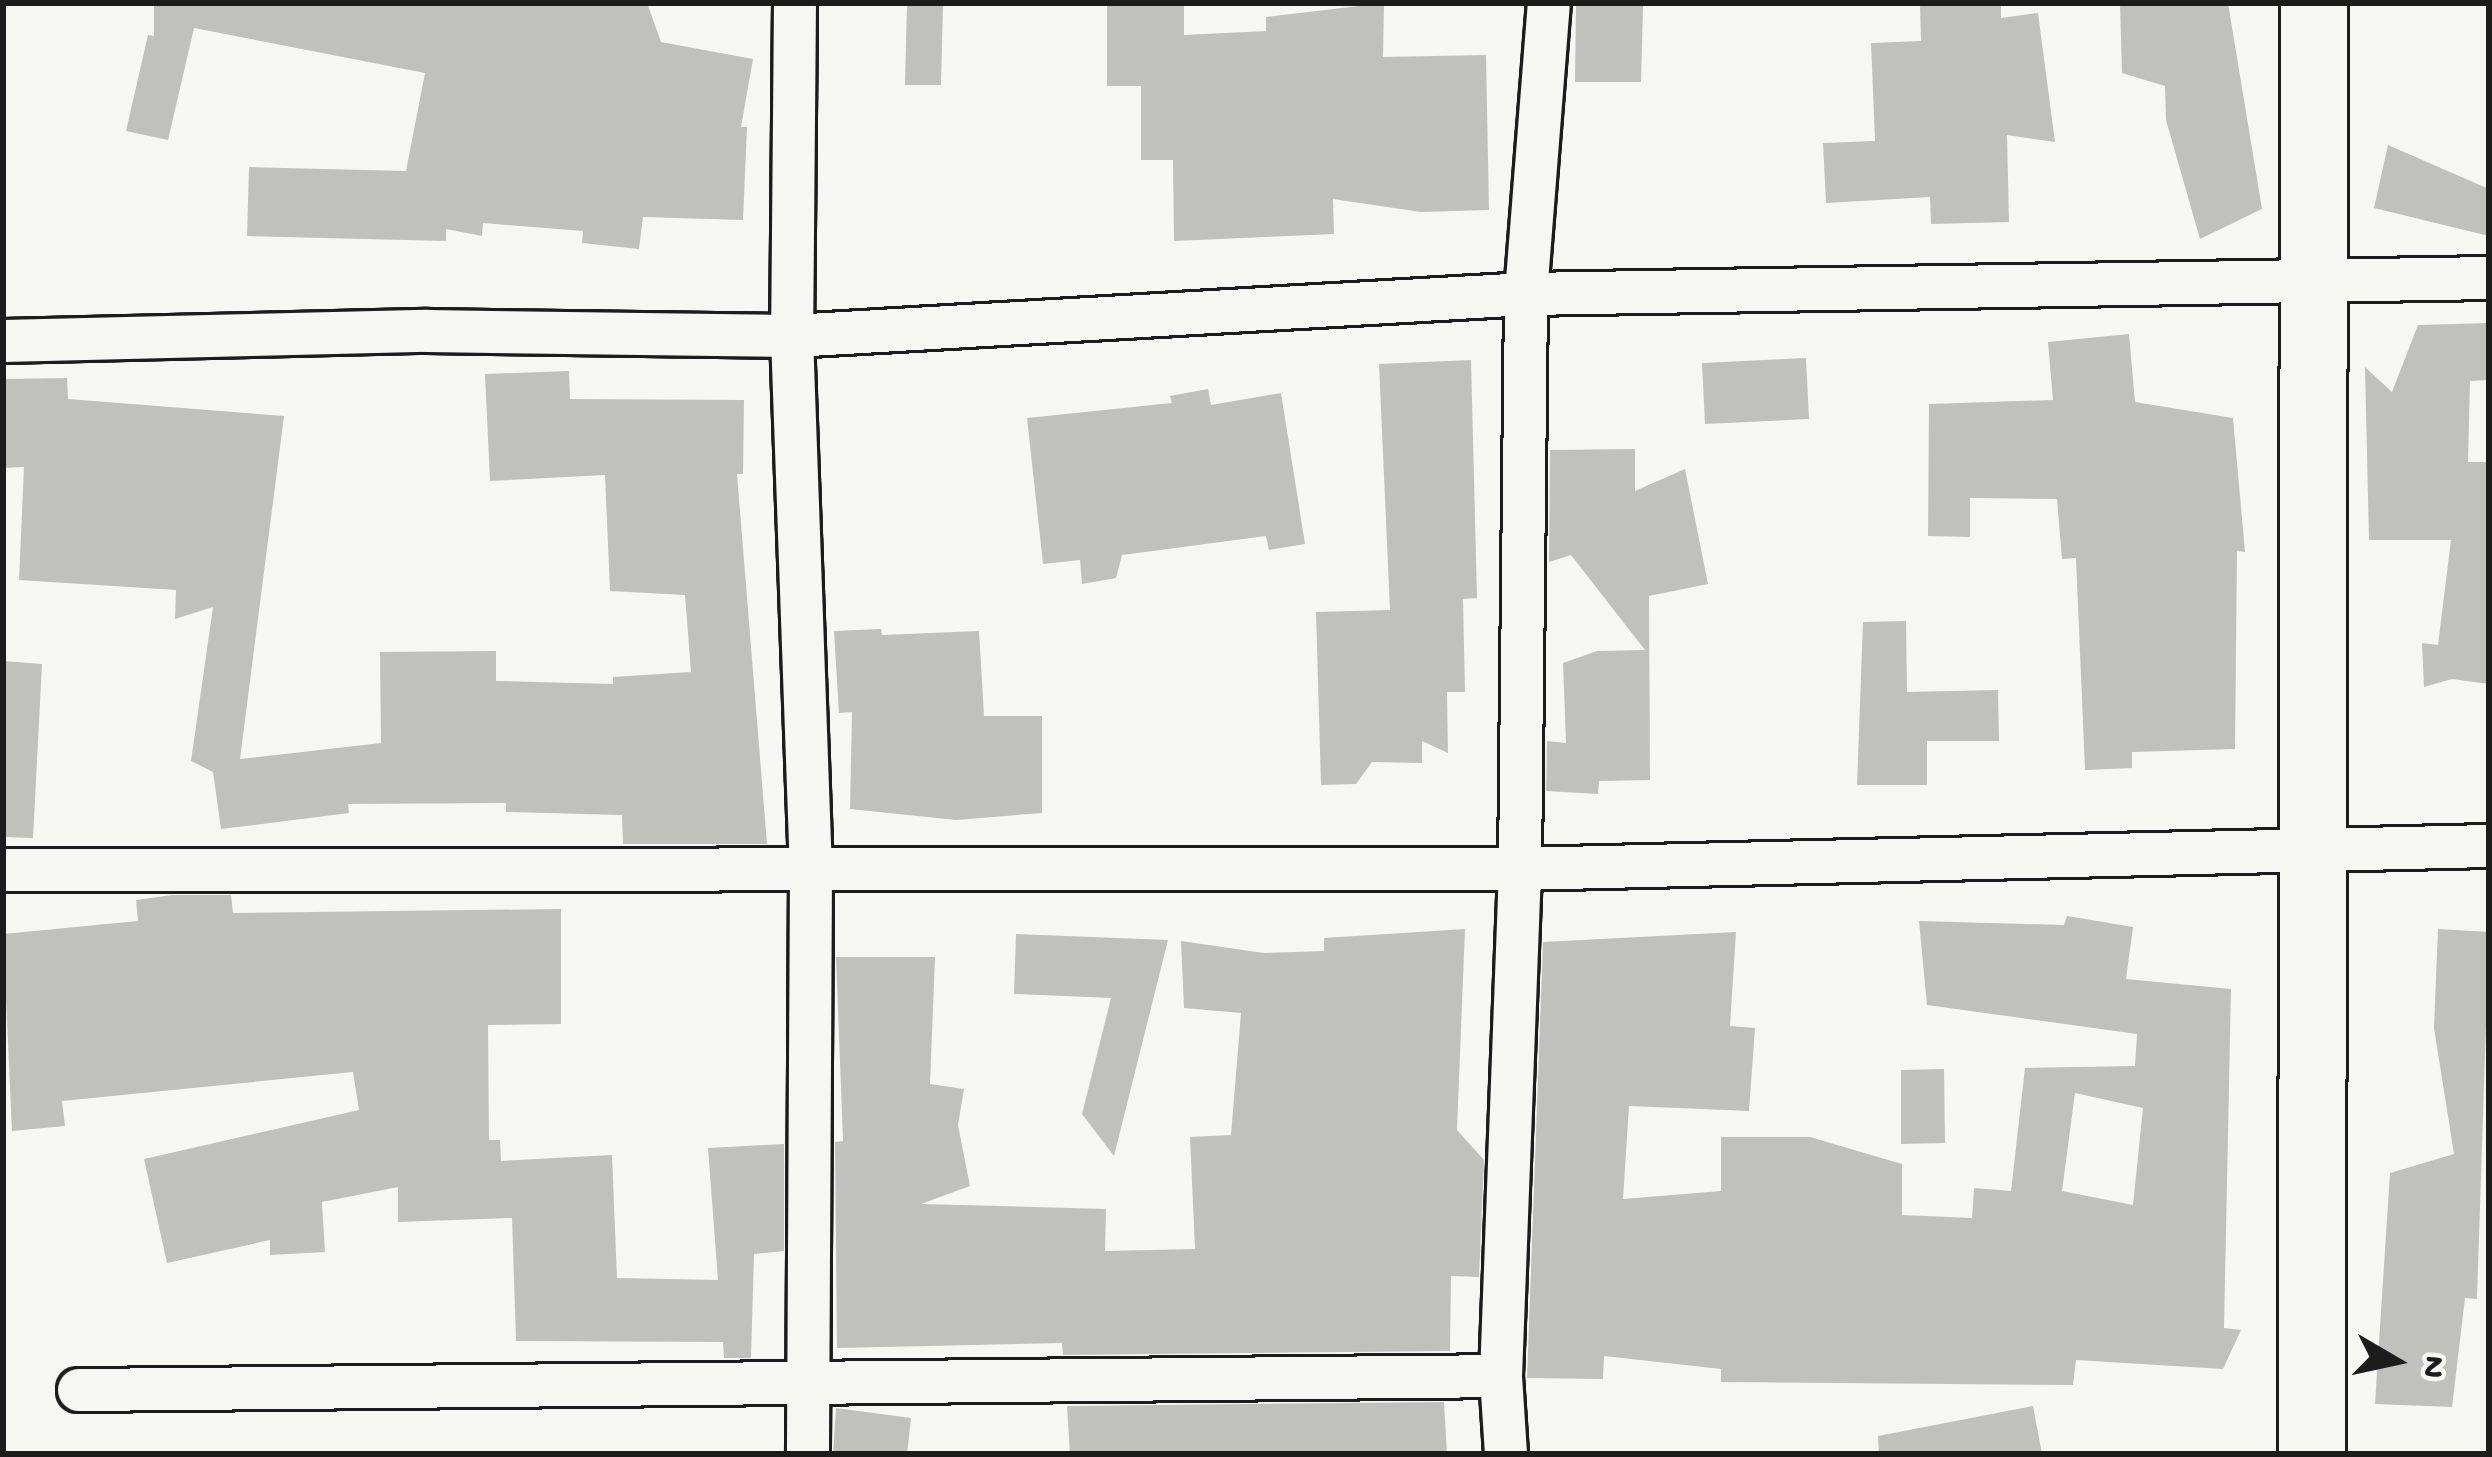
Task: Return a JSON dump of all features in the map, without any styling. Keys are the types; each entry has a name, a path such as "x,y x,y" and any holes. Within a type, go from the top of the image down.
{"main road":[{"path":"2312,1454 2314,3"},
{"path":"2279,1454 2309,1374"},
{"path":"2309,1374 2360,1454"}],"street":[{"path":"795,3 792,336 811,872 808,1454"},
{"path":"1506,1454 1501,1376 1520,868 1526,294 1549,3"},
{"path":"3,341 427,331 792,336 1526,294 2312,286 2489,278"},
{"path":"7,870 1520,868 2489,846"},
{"path":"79,1390 810,1377 1501,1376"}],"building":[{"path":"154,3 647,3 661,42 753,59 741,127 747,127 743,220 643,217 639,249 582,243 583,231 483,223 482,236 446,229 446,241 247,236 249,167 406,171 425,73 194,28 168,140 126,131 148,35 154,36"},
{"path":"907,3 943,3 941,85 905,85"},
{"path":"1107,3 1184,3 1184,35 1266,31 1266,17 1384,3 1383,57 1486,55 1489,210 1421,212 1333,199 1334,234 1174,241 1173,160 1141,160 1141,86 1107,86"},
{"path":"1920,3 2001,3 2001,18 2038,13 2055,142 2007,135 2009,222 1931,224 1930,197 1826,203 1823,143 1875,141 1871,43 1921,41"},
{"path":"2120,3 2228,3 2262,209 2200,239 2166,120 2165,86 2122,73"},
{"path":"1576,5 1643,6 1641,82 1575,82"},
{"path":"2388,145 2489,189 2489,236 2374,208"},
{"path":"2489,323 2489,380 2470,381 2468,462 2489,462 2489,684 2452,679 2424,687 2422,643 2438,645 2451,540 2369,540 2365,367 2392,392 2418,325"},
{"path":"2129,334 2135,402 2233,418 2245,552 2237,551 2235,749 2132,752 2132,768 2085,770 2076,558 2062,559 2057,499 1970,498 1970,537 1928,536 1929,404 2053,400 2048,342"},
{"path":"1806,358 1809,419 1705,424 1702,363"},
{"path":"1471,360 1477,598 1463,599 1465,692 1447,692 1448,753 1422,741 1422,763 1372,762 1356,784 1321,785 1316,612 1390,610 1379,364"},
{"path":"569,371 570,399 744,400 743,474 737,474 767,844 623,844 622,815 506,812 506,803 348,804 349,813 221,829 213,772 191,761 213,607 175,619 176,590 19,580 24,467 3,468 3,379 67,378 68,399 284,416 240,759 381,743 380,652 496,651 496,681 613,684 613,677 691,672 685,595 610,591 605,475 490,481 485,374"},
{"path":"1208,389 1211,405 1281,393 1305,544 1269,550 1266,536 1122,555 1116,578 1082,584 1080,560 1043,564 1027,418 1172,403 1170,396"},
{"path":"1635,449 1635,491 1685,469 1708,584 1649,596 1650,780 1599,781 1598,794 1546,791 1547,741 1566,743 1563,663 1597,651 1645,650 1571,555 1549,562 1550,450"},
{"path":"1906,621 1907,692 1998,690 1999,741 1927,741 1927,785 1857,785 1863,622"},
{"path":"881,629 882,635 979,631 984,716 1042,716 1042,813 956,820 850,809 852,712 839,713 834,631"},
{"path":"3,661 42,664 33,838 3,837"},
{"path":"231,895 233,913 561,909 561,1024 488,1025 489,1140 500,1140 501,1161 612,1155 617,1278 718,1280 708,1148 784,1144 784,1251 754,1254 751,1358 724,1358 723,1342 516,1341 512,1218 398,1222 398,1187 322,1202 325,1252 270,1255 270,1240 167,1263 144,1159 359,1110 353,1072 62,1101 65,1126 12,1131 3,934 138,921 136,900"},
{"path":"2067,916 2133,927 2126,979 2231,989 2224,1328 2241,1330 2223,1369 2076,1360 2073,1385 1721,1382 1721,1369 1604,1356 1603,1379 1527,1378 1543,942 1736,932 1730,1026 1755,1028 1749,1111 1629,1106 1623,1199 1721,1191 1721,1137 1810,1137 1902,1164 1902,1215 1972,1218 1974,1188 2011,1191 2025,1068 2135,1066 2137,1034 1927,1005 1919,921 2064,925","holes":["2075,1093 2143,1108 2133,1205 2062,1191"]},
{"path":"1465,929 1457,1130 1484,1160 1479,1277 1451,1276 1450,1351 1063,1355 1062,1343 837,1348 835,1142 843,1141 836,957 935,957 930,1084 964,1089 958,1125 970,1186 921,1204 1106,1209 1105,1251 1195,1249 1190,1137 1231,1135 1241,1013 1184,1008 1181,941 1264,953 1324,951 1324,938"},
{"path":"2438,929 2489,932 2477,1299 2465,1298 2452,1407 2375,1404 2390,1173 2454,1154 2434,1028"},
{"path":"1016,934 1168,940 1114,1156 1082,1114 1111,998 1014,994"},
{"path":"1944,1069 1945,1143 1901,1144 1901,1070"},
{"path":"1444,1402 1447,1454 1070,1454 1067,1406"},
{"path":"2033,1406 2042,1454 1879,1454 1878,1436"},
{"path":"836,1408 911,1418 907,1454 833,1454"}]}
